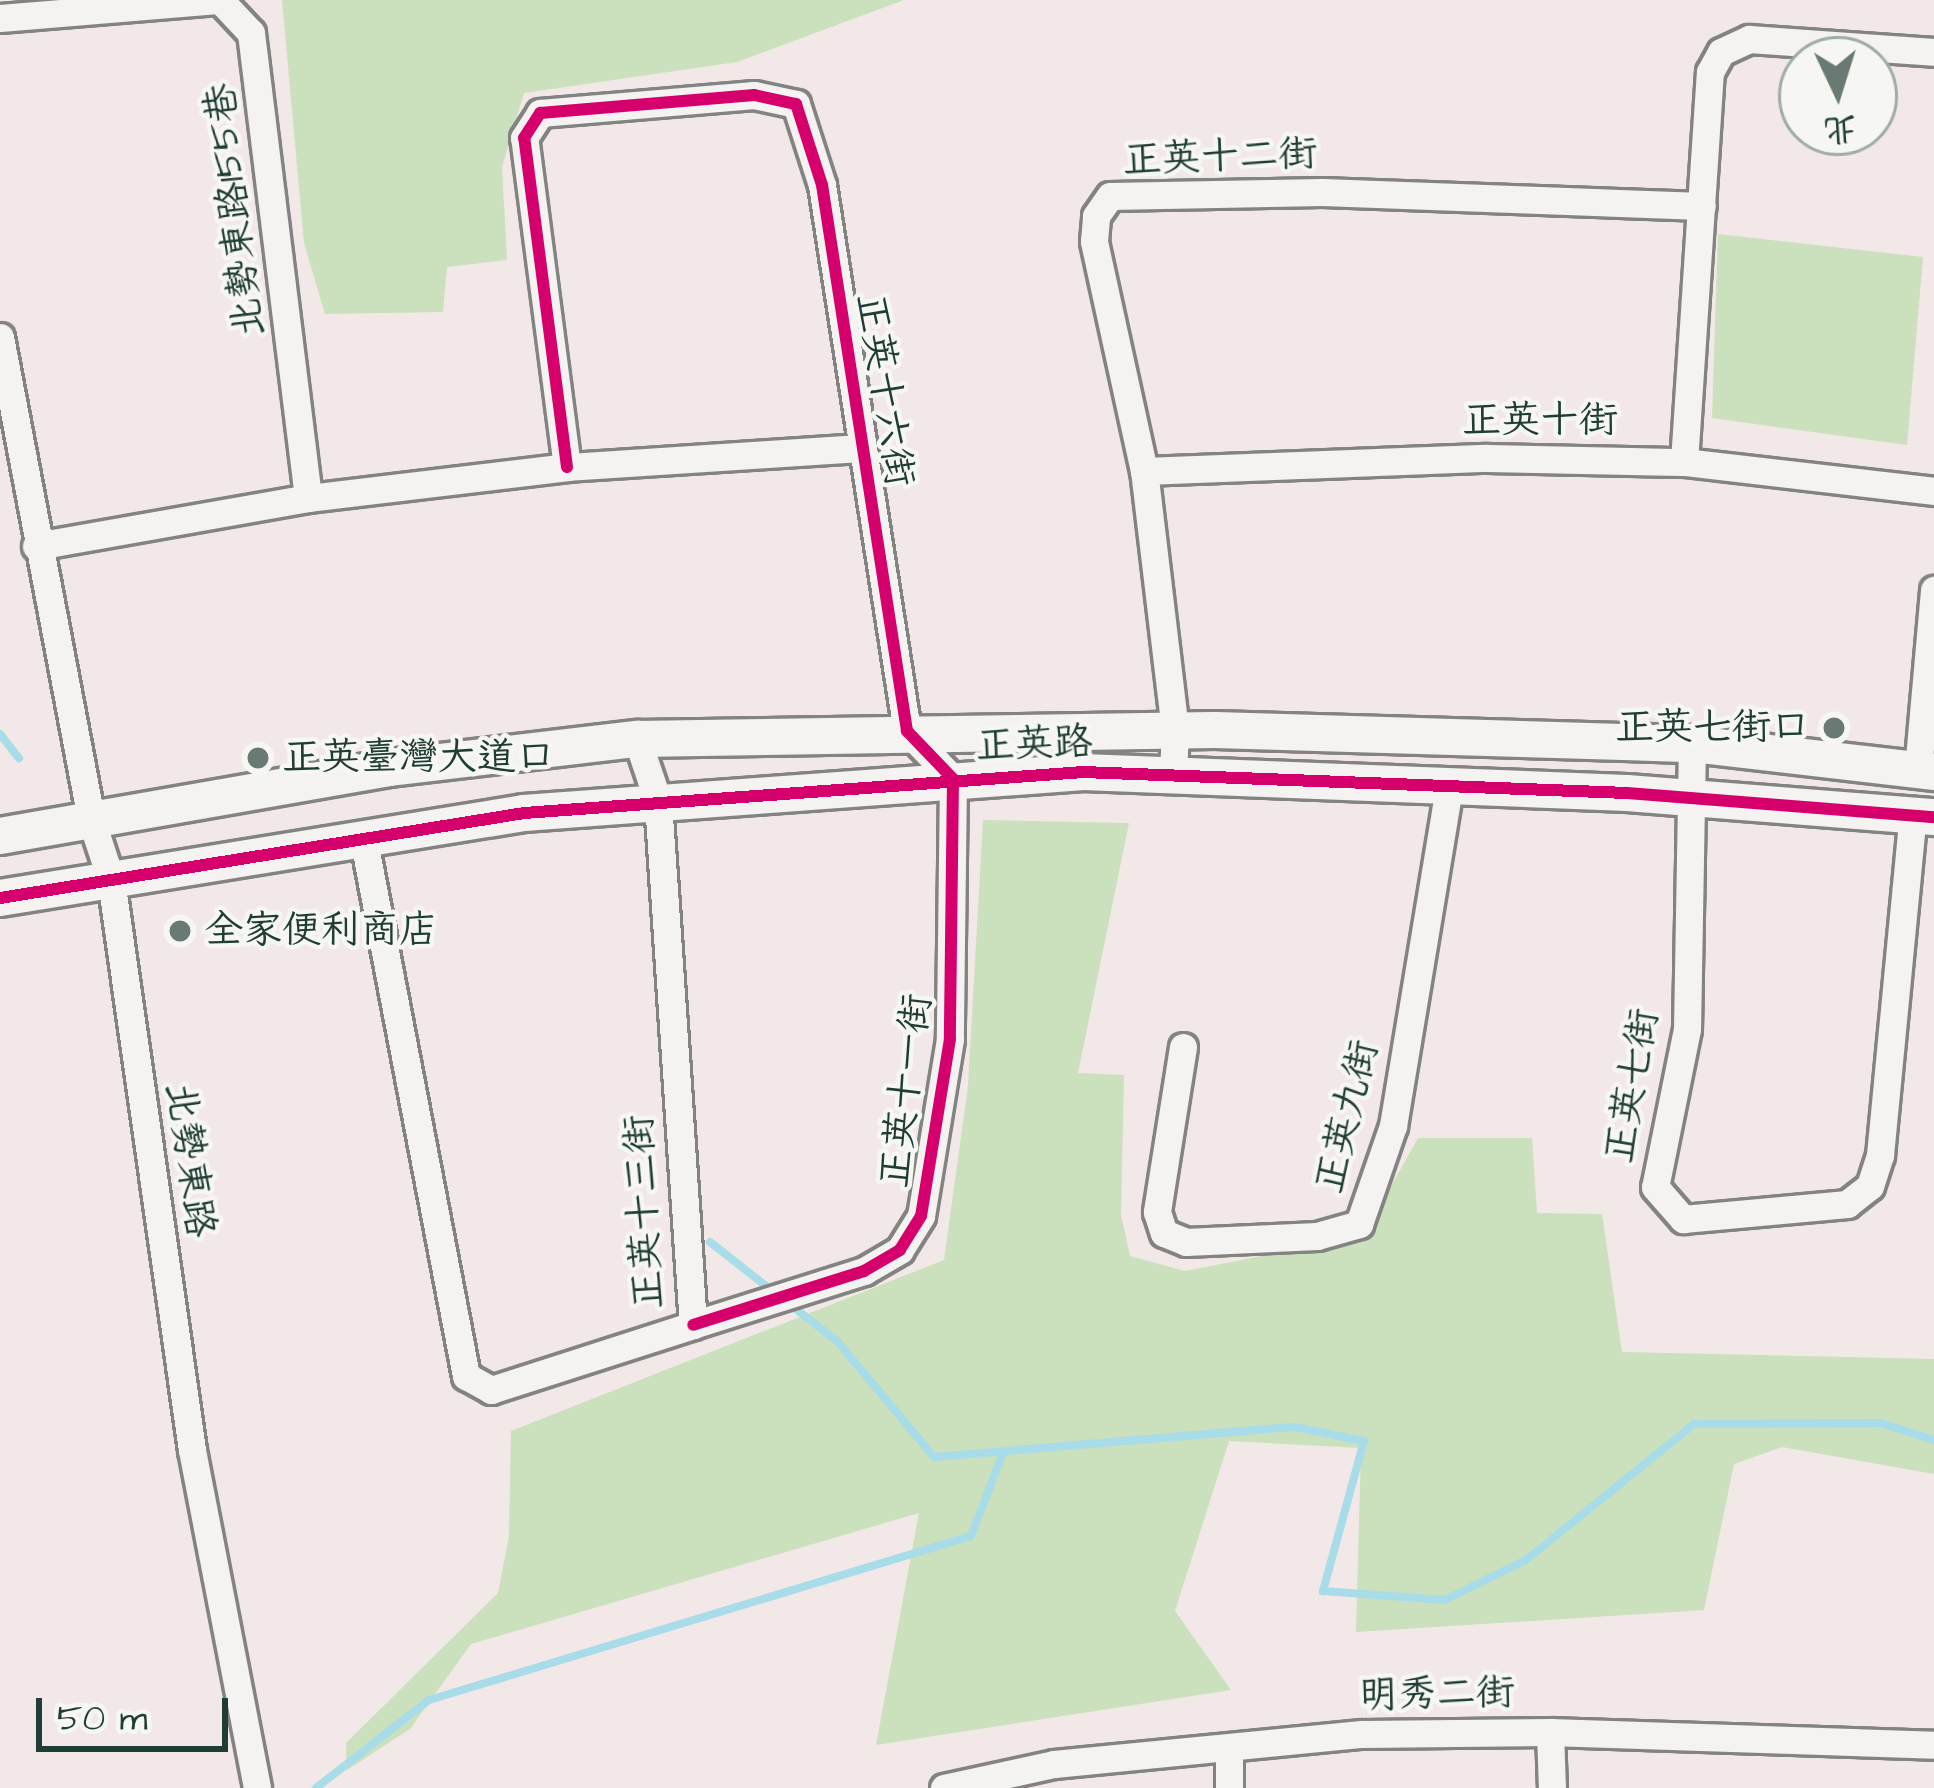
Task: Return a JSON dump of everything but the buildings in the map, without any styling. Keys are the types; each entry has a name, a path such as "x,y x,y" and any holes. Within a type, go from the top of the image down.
{"street":[{"name":"北勢東路155巷","path":"0,18 220,0 250,33 308,499"},
{"path":"1684,462 1711,72 1721,52 1749,39 1934,52"},
{"name":"正英十六街","path":"567,466 524,138 539,112 754,95 796,104 810,132 907,731"},
{"name":"正英十二街","path":"1173,772 1175,730 1144,471 1094,241 1096,216 1109,196 1322,192 1702,206"},
{"path":"0,337 36,546 308,499 567,466 862,448"},
{"name":"正英十街","path":"1144,471 1487,458 1684,462 1934,491"},
{"name":"北勢東路","path":"36,546 91,819 111,880 192,1450 257,1788"},
{"path":"1926,771 1934,590"},
{"name":"正英路","path":"0,836 389,769 638,739 1175,730 1692,744 1926,771"},
{"path":"907,731 953,779"},
{"name":"正英十三街","path":"363,836 466,1376 491,1390 693,1325 658,801 638,739"},
{"name":"正英七街","path":"1692,744 1687,1030 1655,1186 1683,1219 1847,1204 1870,1186 1880,1155 1924,816"},
{"name":"正英路","path":"0,898 363,836 658,801 953,779 1173,772 1924,816"},
{"name":"正英十一街","path":"693,1325 864,1271 900,1250 921,1216 950,1039 953,779"},
{"name":"正英九街","path":"1183,1047 1157,1212 1164,1233 1208,1241 1317,1236 1359,1224 1393,1126 1449,786"},
{"path":"1550,1732 1552,1788"},
{"name":"明秀二街","path":"944,1788 1054,1764 1362,1734 1550,1732 1934,1745"},
{"path":"1228,1748 1229,1788"}],"green space":[{"path":"282,0 904,0 737,62 524,93 502,167 507,260 447,267 443,312 325,314 304,243"},
{"path":"1718,234 1923,257 1907,445 1712,418"},
{"path":"983,820 1129,823 1078,1073 1124,1075 1121,1215 1130,1256 1185,1271 1363,1236 1418,1138 1532,1138 1537,1213 1602,1214 1622,1352 1934,1359 1934,1474 1782,1447 1734,1464 1704,1610 1356,1632 1361,1448 1229,1441 1175,1611 1231,1690 876,1745 919,1513 471,1644 410,1729 347,1770 346,1743 498,1593 509,1536 511,1431 944,1260 968,1086"}],"waterway":[{"path":"0,734 19,758"},
{"path":"710,1242 775,1293"},
{"path":"787,1302 837,1341 934,1457 1295,1427 1364,1441 1323,1591 1445,1600 1526,1560 1694,1424 1880,1423 1934,1440"},
{"path":"316,1788 429,1700 971,1536 1004,1450"}],"cycle path":[{"path":"567,467 524,138 540,113 754,95 796,104 822,185 907,731 953,779 950,1039 921,1216 900,1250 864,1271 693,1325"},
{"path":"0,898 524,813 1083,772 1627,793 1934,817"}],"place":[{"name":"正英七街口","path":"1834,728"},
{"name":"正英臺灣大道口","path":"258,758"},
{"name":"全家便利商店","path":"180,931"}]}
